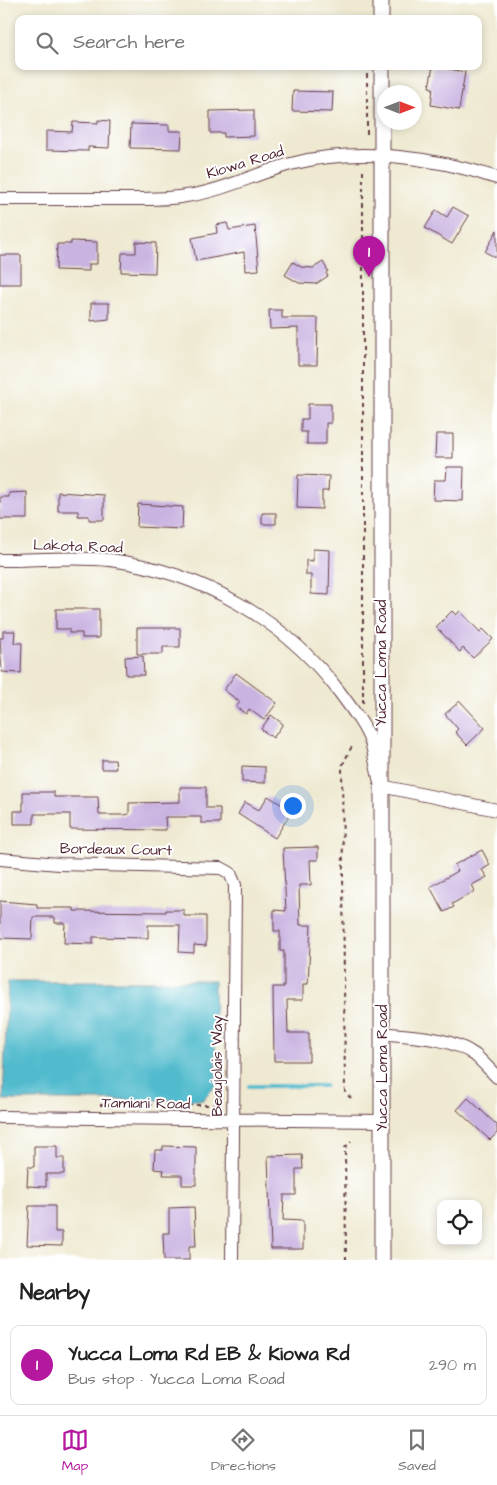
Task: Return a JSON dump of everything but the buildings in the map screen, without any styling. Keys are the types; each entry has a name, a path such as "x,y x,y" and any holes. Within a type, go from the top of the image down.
{"main road":[{"path":"381,0 381,15"},
{"name":"Yucca Loma Road","path":"382,70 382,1260"}],"street":[{"name":"Kiowa Road","path":"0,199 186,196 314,159 382,156 468,168 497,178"},
{"name":"Lakota Road","path":"0,560 109,560 163,570 218,592 258,614 298,645 328,676 356,715 371,742 381,786"},
{"path":"381,786 497,810"},
{"name":"Bordeaux Court","path":"0,859 59,864 221,868 230,873"},
{"name":"Beaujolais Way","path":"230,873 235,885 232,1260"},
{"path":"382,1033 436,1040 458,1045 475,1056 497,1078"},
{"name":"Tamiani Road","path":"0,1117 382,1121"}],"path":[{"path":"367,70 367,136"},
{"path":"363,171 363,705"},
{"path":"351,1098 345,1093 342,766 352,746"},
{"path":"97,1104 233,1104"},
{"path":"346,1260 345,1148 351,1141"}],"water":[{"path":"8,981 214,981 216,1085 203,1100 3,1100"}],"waterway":[{"path":"249,1086 325,1086"}],"place":[{"name":"Yucca Loma Rd EB & Kiowa Rd","path":"369,277"}]}
